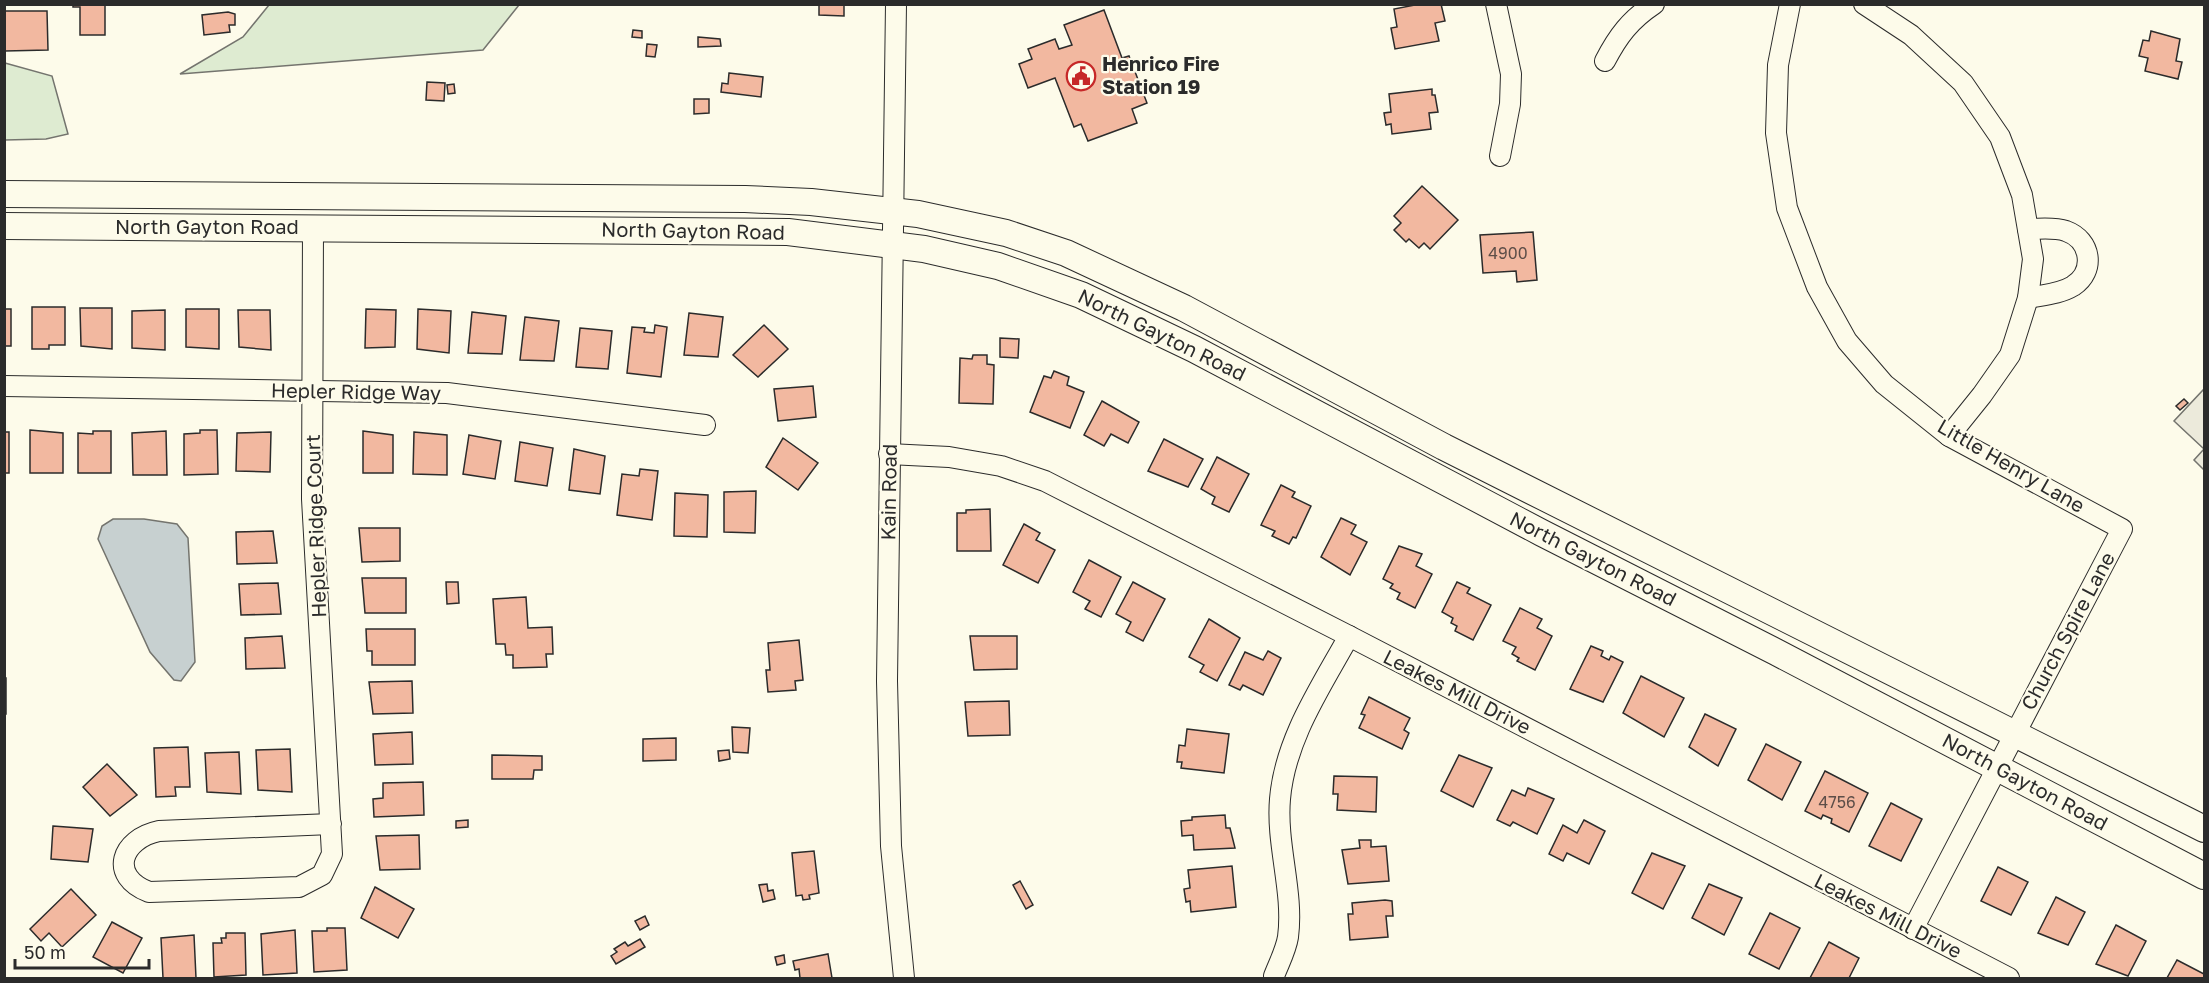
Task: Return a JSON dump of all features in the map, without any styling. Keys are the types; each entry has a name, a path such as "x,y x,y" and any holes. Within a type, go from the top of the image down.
{"main road":[{"name":"North Gayton Road","path":"4,194 745,199 811,202 893,211 1006,232 1066,253 1126,280 1444,447 2205,830"},
{"name":"North Gayton Road","path":"4,226 788,232 957,256 1027,275 1081,295 1139,321 2205,876"}],"street":[{"name":"Kain Road","path":"896,4 889,454 888,788 904,978"},
{"path":"1496,4 1511,74 1510,104 1500,156"},
{"path":"1605,61 1619,35 1636,16 1654,4"},
{"name":"Little Henry Lane","path":"1791,4 1778,65 1776,133 1786,208 1817,287 1847,340 1884,384 1949,436 2122,529"},
{"path":"1864,4 1911,35 1963,82 2000,137 2022,195 2033,260 2028,298 2010,355 1949,436"},
{"name":"Hepler Ridge Court","path":"313,228 312,499 331,824 332,854 328,866 317,879 299,887 149,891 136,887 127,876 124,865 125,852 133,840 159,831 331,824"},
{"path":"2028,229 2057,229 2078,237 2086,249 2088,266 2084,277 2073,286 2060,292 2028,298"},
{"name":"Hepler Ridge Way","path":"4,386 447,393 705,425"},
{"name":"Leakes Mill Drive","path":"889,454 949,457 1001,466 1045,482 1349,636 2009,978"},
{"name":"Church Spire Lane","path":"1913,929 2122,529"},
{"path":"1274,975 1288,940 1289,922 1280,838 1280,800 1286,762 1299,729 1349,636"}],"green space":[{"path":"269,5 519,5 483,50 180,74 243,37"},
{"path":"5,63 52,76 68,134 46,139 5,140"}],"shaded area":[{"path":"2204,389 2204,449 2174,421"},
{"path":"2204,449 2204,470 2194,460"},
{"path":"113,519 144,519 177,524 188,538 195,662 181,681 174,680 150,652 98,539 102,526"}],"building":[{"path":"73,4 105,4 105,35 80,35 80,7 73,7"},
{"path":"809,4 844,4 844,16 819,15 819,5"},
{"path":"1420,4 1441,4 1445,21 1435,23 1439,41 1395,49 1391,28 1397,27 1394,9"},
{"name":"Henrico Fire Station 19","path":"1104,10 1122,58 1129,56 1147,103 1132,109 1137,123 1088,141 1081,124 1074,127 1055,78 1028,88 1019,64 1032,59 1028,49 1055,39 1059,49 1072,45 1064,25"},
{"path":"4,11 47,11 48,50 5,51"},
{"path":"228,12 235,14 235,25 229,25 230,32 204,35 202,15"},
{"path":"633,30 642,31 642,38 632,37"},
{"path":"2151,31 2180,39 2176,61 2182,62 2178,79 2145,71 2148,58 2139,56 2143,40 2149,41"},
{"path":"698,37 720,39 721,46 698,47"},
{"path":"647,44 657,45 655,57 646,56"},
{"path":"729,73 763,77 761,97 721,92 722,83 728,84"},
{"path":"427,82 445,83 444,101 426,100"},
{"path":"454,84 455,93 448,94 447,85"},
{"path":"1432,89 1438,112 1429,113 1431,129 1392,134 1391,124 1386,125 1384,113 1391,112 1389,94"},
{"path":"694,99 709,99 709,113 694,114"},
{"path":"1422,186 1458,220 1430,249 1424,243 1419,248 1409,239 1406,242 1394,230 1401,223 1394,216"},
{"path":"1533,232 1537,280 1517,282 1516,271 1483,273 1480,235"},
{"path":"32,307 65,307 65,345 49,345 49,349 32,349"},
{"path":"80,308 112,308 112,349 81,346"},
{"path":"4,309 11,309 11,346 4,346"},
{"path":"186,309 219,309 219,349 186,347"},
{"path":"366,309 396,310 395,347 365,348"},
{"path":"418,309 451,311 449,353 417,349"},
{"path":"165,310 165,350 132,348 132,311"},
{"path":"238,310 270,310 271,350 239,347"},
{"path":"472,312 506,316 502,354 468,353"},
{"path":"689,313 723,317 718,357 684,355"},
{"path":"525,317 559,321 554,361 520,360"},
{"path":"655,325 667,327 661,377 627,373 632,327 645,328 644,332 654,333"},
{"path":"764,325 788,349 758,377 733,355"},
{"path":"580,328 612,331 608,369 576,367"},
{"path":"1000,338 1019,339 1018,358 1000,357"},
{"path":"973,355 987,355 987,364 994,365 993,404 959,403 960,358 972,359"},
{"path":"1054,371 1069,377 1067,385 1084,392 1070,428 1030,412 1044,376 1051,378"},
{"path":"813,386 816,417 778,421 774,389"},
{"path":"2184,399 2188,403 2180,410 2176,406"},
{"path":"1102,401 1139,422 1128,443 1111,434 1104,446 1084,435"},
{"path":"30,430 63,433 63,473 30,473"},
{"path":"200,430 217,430 218,474 184,475 184,434 200,433"},
{"path":"93,431 111,431 111,473 78,473 78,433 93,434"},
{"path":"166,431 167,475 133,475 132,433"},
{"path":"363,431 393,435 393,473 363,473"},
{"path":"4,432 9,432 9,473 4,473"},
{"path":"271,432 270,472 236,471 237,433"},
{"path":"414,432 447,435 447,475 413,474"},
{"path":"469,435 501,441 495,479 463,474"},
{"path":"783,438 818,463 798,490 766,467"},
{"path":"1164,439 1203,459 1188,487 1148,471"},
{"path":"520,442 553,448 547,486 515,481"},
{"path":"574,449 605,456 600,494 569,490"},
{"path":"1217,457 1249,474 1229,512 1212,504 1215,497 1201,489"},
{"path":"640,469 658,471 652,520 617,515 622,474 639,476"},
{"path":"1281,485 1295,492 1292,497 1311,506 1296,538 1293,537 1289,544 1272,536 1275,531 1261,525"},
{"path":"756,491 755,533 724,532 724,492"},
{"path":"675,493 708,495 707,537 674,536"},
{"path":"990,509 991,551 957,551 957,513 966,513 966,510"},
{"path":"1341,518 1356,525 1351,534 1367,542 1350,575 1321,557"},
{"path":"1024,524 1040,533 1036,540 1055,550 1038,583 1003,565"},
{"path":"359,528 400,528 400,561 362,562"},
{"path":"273,531 277,563 237,564 236,532"},
{"path":"1399,546 1422,554 1416,566 1432,574 1415,608 1397,599 1400,593 1390,588 1393,584 1383,579"},
{"path":"1089,560 1121,577 1101,617 1085,609 1090,601 1073,592"},
{"path":"362,578 406,578 406,613 365,613"},
{"path":"446,582 458,582 459,603 447,604"},
{"path":"1133,582 1165,599 1143,641 1126,632 1131,622 1116,614"},
{"path":"1457,582 1470,588 1467,593 1491,605 1473,640 1455,631 1457,626 1451,623 1453,618 1442,612"},
{"path":"278,583 281,614 241,615 239,584"},
{"path":"526,597 528,628 552,627 553,654 546,654 547,667 513,668 513,655 506,655 505,644 496,644 493,599"},
{"path":"1520,608 1542,619 1537,628 1552,636 1535,670 1517,661 1519,658 1512,654 1516,647 1503,641"},
{"path":"1209,619 1240,638 1217,681 1200,672 1204,665 1189,657"},
{"path":"366,629 415,629 415,665 372,665 372,651 367,651"},
{"path":"282,636 285,668 246,669 245,638"},
{"path":"970,636 1017,636 1017,669 974,670"},
{"path":"799,640 803,680 795,681 796,690 768,692 766,670 770,670 768,643"},
{"path":"1591,646 1603,651 1601,656 1609,660 1611,656 1623,662 1603,702 1570,689"},
{"path":"1268,651 1281,658 1263,695 1243,685 1240,690 1229,685 1245,652 1263,660"},
{"path":"1641,676 1684,698 1664,737 1623,713"},
{"path":"4,678 6,678 6,714 4,714"},
{"path":"412,681 413,713 373,714 369,682"},
{"path":"1369,697 1410,718 1404,730 1409,733 1402,749 1359,728 1365,715 1361,714"},
{"path":"1009,701 1010,735 968,736 965,702"},
{"path":"1705,714 1736,729 1718,766 1689,747"},
{"path":"732,727 750,728 748,753 733,752"},
{"path":"1187,729 1229,734 1224,773 1181,768 1182,762 1177,762 1179,745 1185,746"},
{"path":"412,732 413,764 375,765 373,734"},
{"path":"676,738 676,760 643,761 643,739"},
{"path":"1766,744 1801,762 1782,800 1748,780"},
{"path":"188,747 190,787 175,787 176,796 156,797 154,748"},
{"path":"290,749 292,792 258,790 256,750"},
{"path":"729,750 730,759 719,761 718,751"},
{"path":"239,752 241,794 207,792 205,753"},
{"path":"492,755 542,756 542,770 534,770 533,779 492,779"},
{"path":"1459,755 1492,768 1473,807 1441,791"},
{"path":"107,764 137,795 110,816 83,787"},
{"path":"1825,771 1868,793 1849,832 1831,823 1832,819 1823,815 1821,819 1805,811"},
{"path":"1334,776 1377,777 1376,812 1337,810 1338,794 1333,794"},
{"path":"423,782 424,815 374,817 373,799 383,798 383,783"},
{"path":"1528,788 1554,799 1537,834 1513,822 1510,826 1497,820 1512,790 1525,796"},
{"path":"1891,803 1922,819 1901,861 1869,846"},
{"path":"1225,815 1226,828 1230,828 1235,848 1194,850 1193,835 1182,836 1181,821 1192,820 1192,817"},
{"path":"468,820 468,827 456,828 456,821"},
{"path":"1584,820 1605,831 1589,864 1567,853 1563,861 1549,854 1563,825 1577,833"},
{"path":"53,826 93,829 88,862 51,859"},
{"path":"419,835 420,869 380,870 376,836"},
{"path":"1359,840 1371,840 1371,847 1386,846 1389,881 1348,884 1342,850 1360,848"},
{"path":"814,851 819,893 809,895 810,899 803,900 802,895 796,896 792,853"},
{"path":"1652,853 1685,866 1663,909 1632,893"},
{"path":"1232,866 1236,907 1191,912 1190,901 1186,902 1184,889 1190,888 1188,870"},
{"path":"1998,867 2028,882 2011,915 1981,901"},
{"path":"1020,881 1033,905 1026,909 1013,885"},
{"path":"767,884 768,891 773,890 775,899 763,902 759,885"},
{"path":"1709,884 1742,898 1724,935 1692,918"},
{"path":"375,887 414,909 398,938 361,918"},
{"path":"71,889 96,915 62,947 49,933 41,941 30,929"},
{"path":"2056,897 2085,912 2068,945 2038,933"},
{"path":"1392,901 1393,916 1386,916 1388,937 1350,940 1348,914 1353,914 1352,903"},
{"path":"1770,913 1800,928 1779,969 1749,954"},
{"path":"645,916 649,925 640,930 635,921"},
{"path":"112,922 142,938 123,973 93,957"},
{"path":"2116,925 2146,941 2128,976 2096,964"},
{"path":"327,928 345,928 347,970 314,972 312,931 327,931"},
{"path":"295,930 297,973 263,975 261,934"},
{"path":"226,933 245,933 246,975 214,977 213,943 222,943 221,938 226,938"},
{"path":"194,935 196,978 163,978 161,938"},
{"path":"640,939 645,947 616,964 611,956 617,952 614,949 625,942 628,946"},
{"path":"1829,942 1859,958 1849,978 1810,978"},
{"path":"828,954 832,978 800,978 799,969 795,970 793,961"},
{"path":"784,955 785,963 777,965 775,957"},
{"path":"2177,960 2204,974 2204,978 2167,978"}],"place":[{"name":"Henrico Fire Station 19","path":"1081,76"}]}
